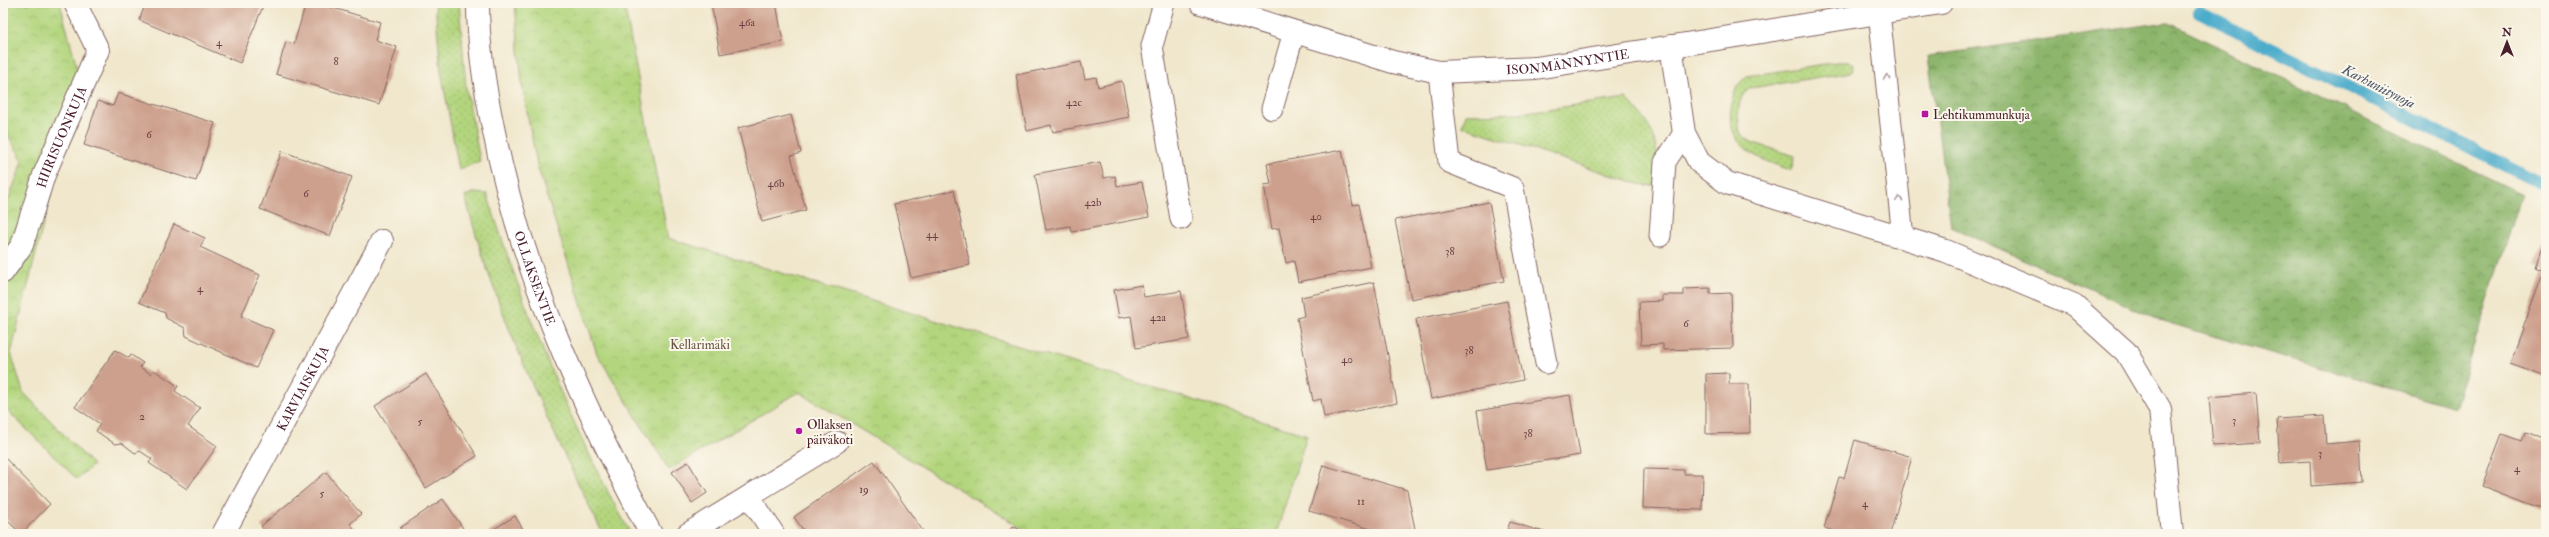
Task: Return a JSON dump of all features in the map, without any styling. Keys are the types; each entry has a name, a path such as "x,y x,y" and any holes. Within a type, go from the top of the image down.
{"street":[{"name":"HIIRISUONKUJA","path":"3,272 22,245 44,175 98,50 75,3"},
{"name":"OLLAKSENTIE","path":"478,3 485,91 502,175 532,274 572,374 614,463 651,534"},
{"name":"ISONMÄNNYNTIE","path":"1200,3 1393,62 1439,72 1536,68 1941,3"},
{"path":"1671,46 1684,133 1699,162 1727,183 1946,251 2074,304 2126,352 2160,409 2172,534"},
{"name":"KARVIAISKUJA","path":"222,534 382,242"}],"lane":[{"path":"1164,3 1152,46 1181,219"},
{"path":"1879,12 1903,238"},
{"path":"1272,109 1294,32"},
{"path":"1439,72 1448,162 1513,188 1546,363"},
{"path":"1660,236 1665,162 1684,133"},
{"path":"687,534 837,442"},
{"path":"749,496 774,534"}],"green space":[{"path":"3,3 60,3 87,106 58,165 11,353 23,392 93,465 77,479 3,406 3,214 23,161 3,126"},
{"path":"435,3 459,3 466,88 480,161 459,170 441,71"},
{"name":"Kellarimäki","path":"515,3 624,3 668,238 1307,435 1276,534 1032,534 799,392 669,470 597,354 537,165 522,85"},
{"path":"2167,22 2522,194 2454,407 2159,320 1951,227 1928,56"},
{"path":"1837,62 1850,62 1853,65 1852,72 1751,88 1742,97 1738,114 1740,133 1751,142 1795,156 1791,170 1766,161 1755,155 1745,148 1738,140 1732,129 1730,117 1732,102 1734,94 1741,81 1747,76"},
{"path":"1626,98 1644,119 1654,137 1657,158 1656,185 1645,186 1462,126 1466,114 1519,113"},
{"path":"473,193 487,194 517,282 550,368 588,452 631,534 603,534 563,452 525,368 492,283 465,196"}],"building":[{"path":"146,3 256,3 263,6 240,63 139,20"},
{"path":"306,3 317,3 380,22 375,40 397,47 379,105 276,74 286,42 294,44"},
{"path":"711,3 776,3 783,42 720,54"},
{"path":"1081,62 1085,79 1096,77 1098,87 1122,81 1129,117 1053,132 1051,125 1027,131 1016,75"},
{"path":"118,93 215,123 196,181 84,145 98,101 113,106"},
{"path":"791,115 801,153 791,156 806,210 762,222 738,128"},
{"path":"1342,150 1353,205 1359,204 1371,267 1298,282 1294,261 1286,263 1279,228 1272,229 1264,185 1271,184 1267,164"},
{"path":"282,151 352,177 330,236 260,209"},
{"path":"1100,162 1104,178 1115,176 1117,186 1142,182 1149,217 1072,232 1070,226 1046,230 1035,174"},
{"path":"954,190 970,265 911,278 894,204"},
{"path":"1489,202 1504,281 1411,299 1395,220"},
{"path":"174,224 205,238 200,247 260,275 241,316 273,330 256,368 186,336 185,328 166,318 165,313 139,302"},
{"path":"2543,244 2546,245 2546,377 2510,364 2544,271 2535,267"},
{"path":"1374,282 1397,403 1324,417 1321,399 1313,401 1297,318 1304,316 1301,297"},
{"path":"1142,285 1144,297 1181,291 1189,339 1136,348 1131,316 1119,318 1114,290"},
{"path":"1710,288 1710,294 1731,293 1733,348 1663,350 1663,344 1641,345 1639,302 1662,301 1662,295 1684,295 1684,289"},
{"path":"1507,301 1523,380 1431,399 1416,319"},
{"path":"115,350 129,358 131,355 143,363 140,367 151,374 154,370 178,386 175,391 200,408 188,426 217,446 187,489 149,463 152,459 140,451 135,453 122,443 115,444 96,431 100,424 75,407"},
{"path":"1729,373 1729,384 1749,384 1750,433 1706,434 1706,374"},
{"path":"426,374 477,456 426,488 375,406"},
{"path":"2256,393 2260,443 2213,446 2209,397"},
{"path":"1570,395 1580,455 1487,470 1477,411"},
{"path":"2324,416 2326,444 2360,441 2362,482 2311,486 2310,461 2280,463 2277,419"},
{"path":"2525,432 2546,440 2545,510 2482,486 2502,434 2521,441"},
{"path":"1855,440 1912,457 1890,534 1845,534 1824,528 1839,477 1844,478"},
{"path":"3,456 50,504 21,534 3,516"},
{"path":"874,461 925,534 806,534 794,517"},
{"path":"688,462 707,493 692,503 672,472"},
{"path":"1323,465 1407,490 1416,534 1375,534 1374,530 1309,511"},
{"path":"1644,469 1684,470 1684,474 1703,474 1702,510 1643,508"},
{"path":"326,472 361,514 350,524 357,531 353,534 267,534 261,526"},
{"path":"443,499 463,528 454,534 404,534 400,528"},
{"path":"515,516 526,534 486,534"},
{"path":"1510,522 1551,534 1506,534"},
{"path":"1013,526 1027,534 1008,534"}],"waterway":[{"name":"Karhuniitynoja","path":"2199,12 2546,186"}],"place":[{"name":"Lehtikummunkuja","path":"1925,114"},
{"name":"Ollaksen päiväkoti","path":"799,431"}]}
